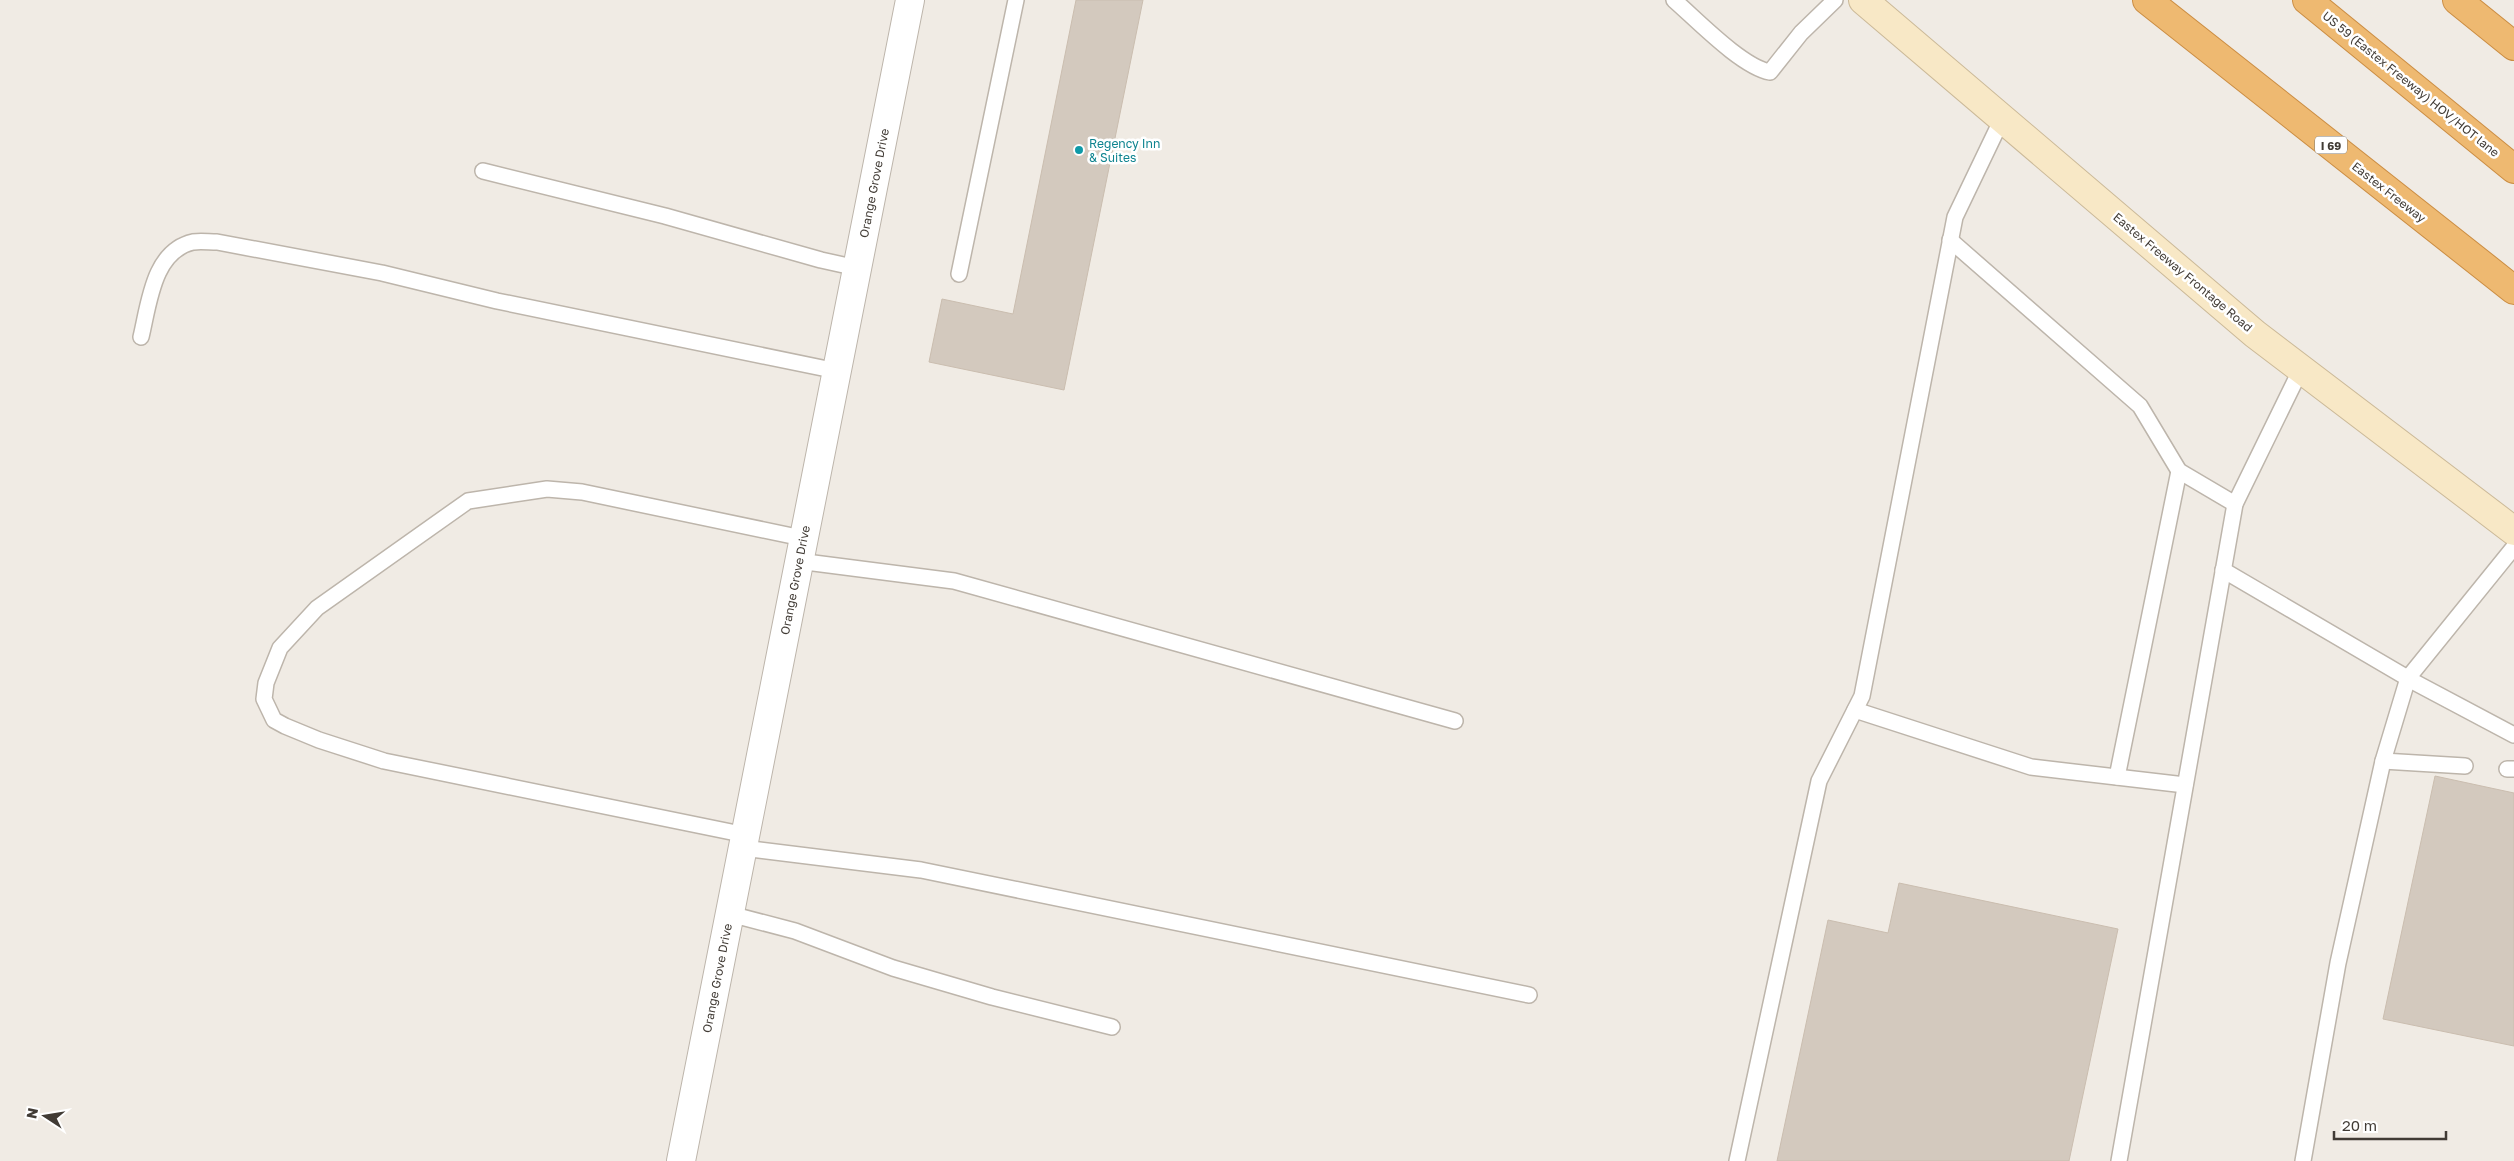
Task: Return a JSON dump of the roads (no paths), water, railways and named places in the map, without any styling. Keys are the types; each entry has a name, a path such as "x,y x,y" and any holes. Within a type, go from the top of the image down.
{"highway":[{"name":"Eastex Freeway","path":"2147,0 2514,290"},
{"name":"US 59 (Eastex Freeway) HOV/HOT lane","path":"2307,0 2514,169"},
{"path":"2458,0 2514,46"}],"main road":[{"name":"Eastex Freeway Frontage Road","path":"1863,0 2255,334 2514,531"}],"street":[{"name":"Orange Grove Drive","path":"681,1161 910,0"}],"lane":[{"path":"958,274 1016,0"},
{"path":"1674,0 1742,59 1760,70 1770,72 1801,33 1835,0"},
{"path":"1737,1161 1819,781 1862,696 1955,216 2002,119"},
{"path":"483,171 665,216 820,260 857,268"},
{"path":"1950,240 2140,406 2179,471 2235,504"},
{"path":"141,336 157,274 172,252 193,242 216,242 382,273 497,301 837,371"},
{"path":"2123,1160 2185,785 2235,504 2300,369"},
{"path":"2117,777 2179,471"},
{"path":"1455,721 954,581 800,550 582,492 547,489 468,501 317,608 280,648 266,683 264,699 274,720 319,740 384,761 744,841 921,870 1529,995"},
{"path":"2303,1161 2338,963 2383,761 2408,678 2514,547"},
{"path":"2223,570 2408,678 2514,735"},
{"path":"1855,710 2031,767 2185,785"},
{"path":"2383,761 2465,766"},
{"path":"730,914 795,931 893,968 992,997 1112,1027"}],"place":[{"name":"Regency Inn & Suites","path":"1079,150"}]}
